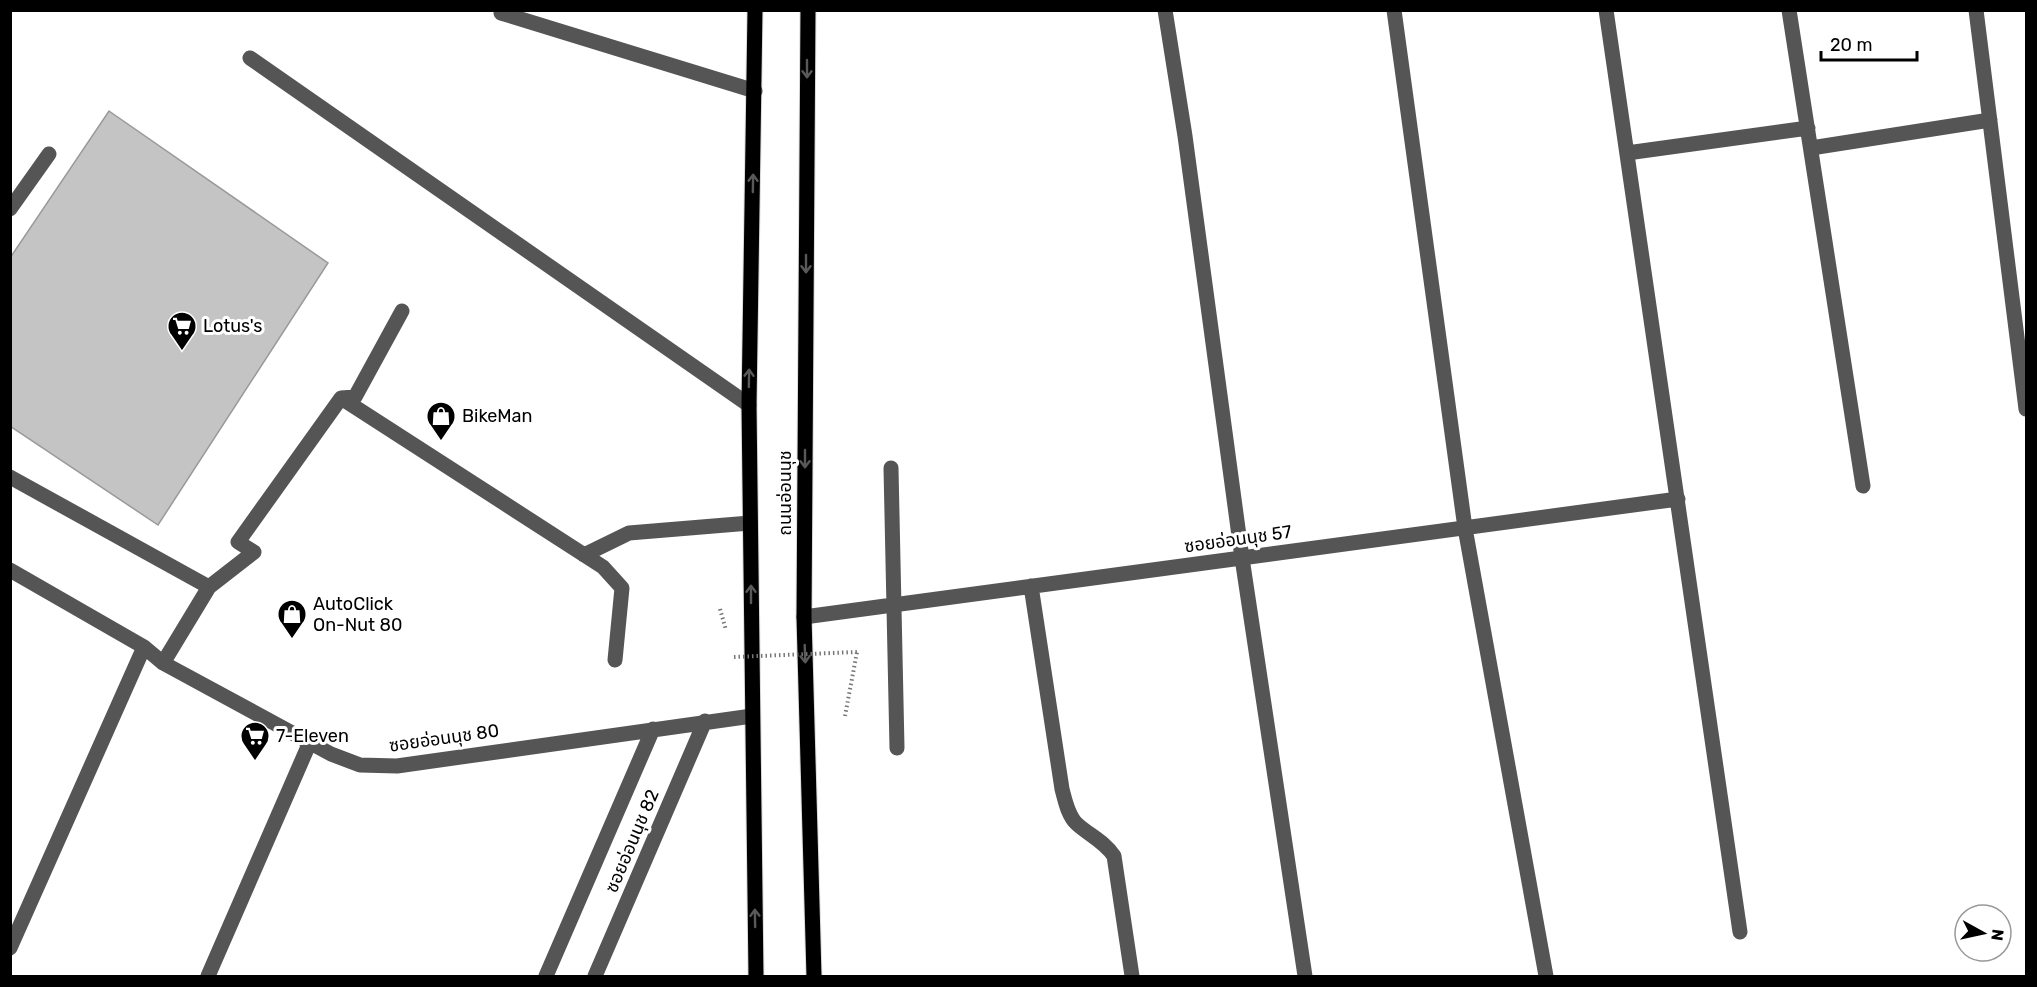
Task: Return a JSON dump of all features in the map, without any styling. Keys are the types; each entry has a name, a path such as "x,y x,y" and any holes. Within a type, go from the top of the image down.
{"main road":[{"name":"ถนนอ่อนนุช","path":"755,10 749,405 756,976"},
{"name":"ถนนอ่อนนุช","path":"808,10 804,616 814,976"}],"street":[{"path":"1165,10 1185,136 1242,558 1305,976"},
{"path":"1394,10 1465,528 1546,976"},
{"path":"1606,10 1740,932"},
{"path":"1788,10 1863,486"},
{"path":"1976,10 2026,410"},
{"path":"501,13 755,91"},
{"path":"250,58 749,405"},
{"path":"1811,148 1990,120"},
{"path":"1627,153 1808,128"},
{"path":"10,209 49,154"},
{"path":"341,398 355,397 402,311"},
{"path":"341,398 603,567 621,588 615,660"},
{"path":"163,663 209,588 255,552 238,542 341,398"},
{"path":"891,468 897,748"},
{"path":"10,477 209,588"},
{"name":"ซอยอ่อนนุช 57","path":"804,616 1678,499"},
{"path":"584,555 629,533 750,524"},
{"name":"ซอยอ่อนนุช 80","path":"10,570 144,647 163,663 331,754 360,765 397,766 752,716"},
{"path":"1031,586 1062,789 1067,808 1075,823 1110,850 1114,856 1132,976"},
{"path":"10,948 144,647"},
{"name":"ซอยอ่อนนุช 82","path":"595,976 705,721"},
{"path":"546,976 653,729"},
{"path":"208,976 310,742"}],"path":[{"path":"734,657 857,652 845,716"}],"building":[{"path":"109,111 328,263 158,525 10,426 10,258"}],"place":[{"name":"Lotus's","path":"182,352"},
{"name":"BikeMan","path":"441,442"},
{"name":"AutoClick On-Nut 80","path":"292,640"},
{"name":"7-Eleven","path":"255,762"}]}
